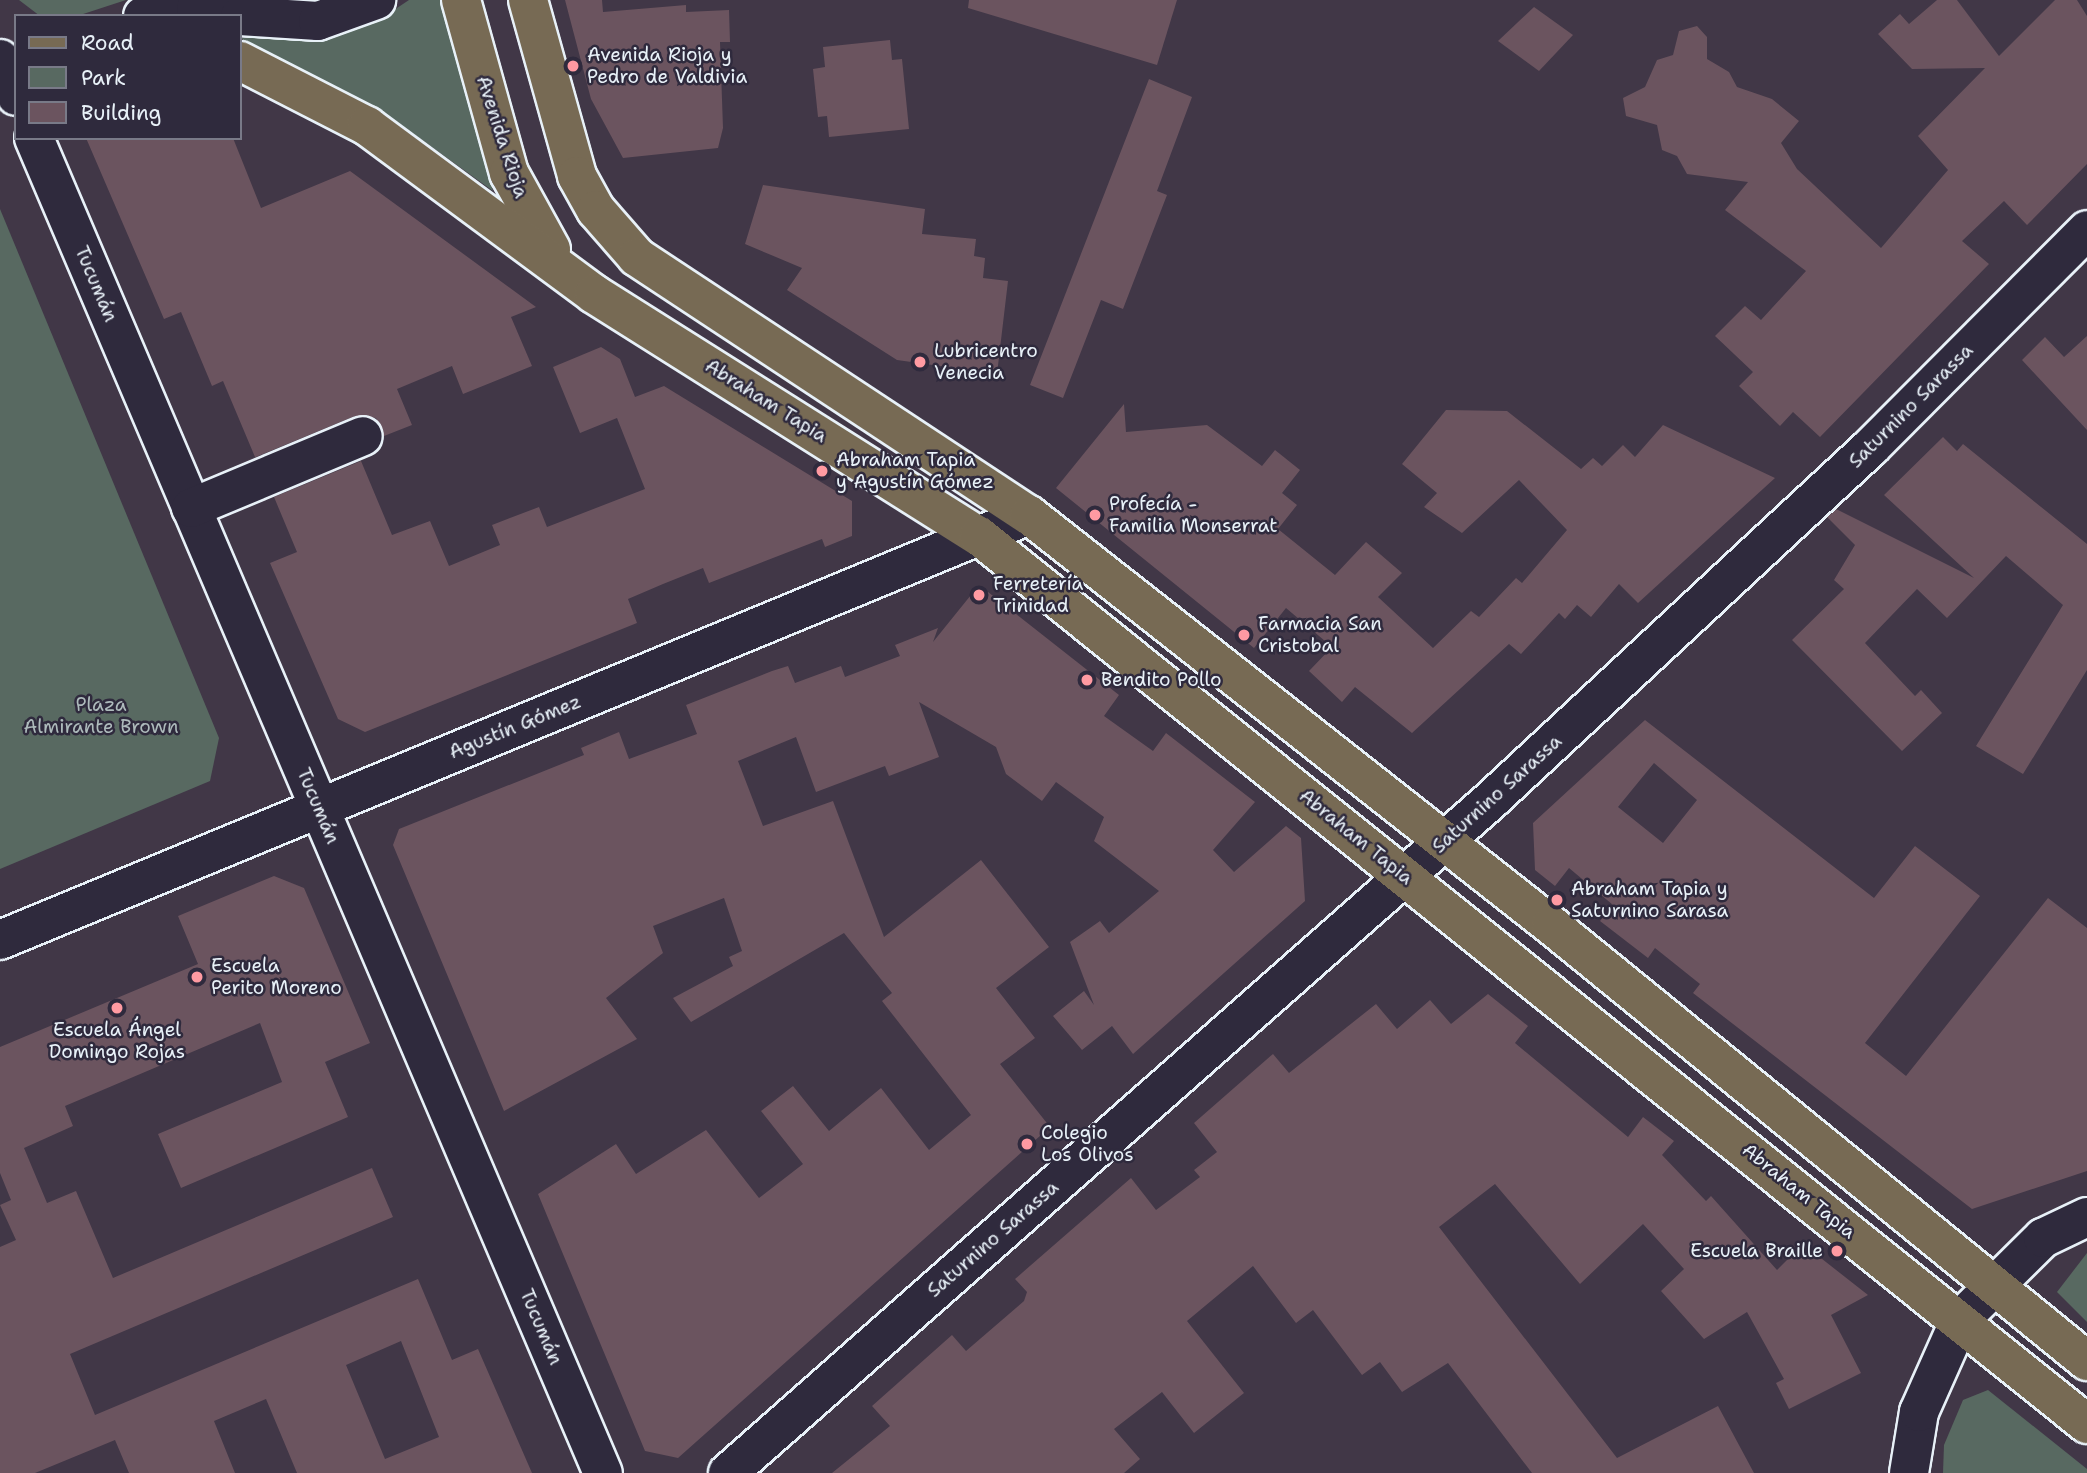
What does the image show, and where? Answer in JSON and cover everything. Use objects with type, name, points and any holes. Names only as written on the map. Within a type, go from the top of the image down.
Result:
[{"type":"main road","name":"Avenida Rioja","points":[[461,0],[516,190],[550,248],[594,293]]},
{"type":"main road","points":[[528,0],[577,176],[608,227],[647,264],[1029,515],[1444,841],[1992,1281],[2087,1361]]},
{"type":"main road","points":[[242,62],[373,130],[594,293]]},
{"type":"main road","name":"Abraham Tapia","points":[[594,293],[979,536],[2087,1424]]},
{"type":"street","points":[[242,16],[318,21],[376,0]]},
{"type":"street","points":[[156,14],[196,8],[228,14]]},
{"type":"street","name":"Tucumán","points":[[35,140],[603,1473]]},
{"type":"street","name":"Saturnino Sarassa","points":[[728,1473],[1444,841],[1871,447],[2087,230]]},
{"type":"street","points":[[191,508],[363,436]]},
{"type":"street","name":"Agustín Gómez","points":[[0,940],[1029,515]]},
{"type":"street","points":[[1909,1473],[1919,1412],[1960,1320],[1992,1281],[2043,1238],[2087,1217]]},
{"type":"green space","points":[[19,0],[126,0],[83,14],[37,14]]},
{"type":"green space","points":[[409,0],[440,0],[493,191],[390,117],[242,39],[334,36],[379,20]]},
{"type":"green space","name":"Plaza Almirante Brown","points":[[0,209],[219,738],[210,781],[0,869]]},
{"type":"green space","points":[[2087,1253],[2087,1322],[2057,1292]]},
{"type":"green space","points":[[1988,1390],[2087,1469],[2087,1473],[1943,1473],[1944,1445],[1963,1400]]},
{"type":"building","points":[[565,0],[602,0],[603,12],[686,5],[686,12],[729,10],[730,42],[720,42],[723,128],[718,148],[623,158],[591,99]]},
{"type":"building","points":[[969,0],[1177,0],[1157,65],[968,8]]},
{"type":"building","points":[[1937,0],[1957,0],[1999,56],[2055,0],[2077,0],[2087,16],[2087,164],[2027,225],[2004,201],[1962,241],[1989,264],[1820,437],[1793,412],[1780,426],[1739,386],[1753,372],[1715,336],[1745,306],[1761,320],[1806,271],[1725,210],[1748,182],[1687,174],[1677,156],[1662,150],[1657,125],[1626,116],[1623,98],[1645,87],[1657,60],[1673,55],[1679,31],[1697,26],[1707,37],[1707,59],[1729,72],[1737,87],[1772,99],[1799,121],[1781,143],[1797,169],[1881,248],[1948,170],[1918,136],[1985,68],[1912,69],[1878,34],[1900,14],[1909,24]]},
{"type":"building","points":[[1534,7],[1573,35],[1539,71],[1498,41]]},
{"type":"building","points":[[890,40],[892,60],[902,59],[909,129],[829,137],[827,116],[818,117],[813,69],[825,67],[823,47]]},
{"type":"building","points":[[1149,79],[1192,97],[1157,191],[1167,195],[1123,309],[1101,300],[1063,398],[1030,385]]},
{"type":"building","points":[[87,140],[234,140],[261,208],[350,171],[536,307],[511,317],[532,366],[463,394],[452,366],[397,389],[412,425],[384,436],[376,418],[355,416],[229,468],[255,457],[223,381],[212,386],[181,312],[164,319]]},
{"type":"building","points":[[763,185],[925,209],[922,234],[976,239],[974,256],[985,258],[983,278],[1008,281],[997,374],[897,360],[787,290],[802,268],[745,244]]},
{"type":"building","points":[[2087,336],[2087,430],[2022,360],[2045,337],[2064,357]]},
{"type":"building","points":[[601,347],[620,359],[635,397],[664,386],[852,501],[852,536],[825,547],[822,539],[709,583],[703,568],[663,584],[628,599],[637,623],[365,732],[338,719],[270,563],[297,552],[274,497],[361,461],[392,535],[430,521],[449,566],[500,545],[492,525],[539,507],[547,527],[645,489],[617,418],[580,433],[553,367]]},
{"type":"building","points":[[1124,404],[1126,432],[1207,425],[1262,466],[1275,450],[1300,470],[1282,493],[1297,505],[1278,529],[1335,575],[1366,542],[1402,573],[1378,597],[1433,648],[1471,611],[1479,617],[1516,578],[1522,583],[1567,530],[1519,480],[1462,533],[1424,507],[1437,493],[1402,464],[1446,410],[1507,411],[1581,469],[1593,458],[1602,466],[1623,445],[1635,457],[1663,425],[1775,478],[1638,603],[1619,584],[1591,617],[1577,605],[1565,619],[1559,613],[1521,654],[1509,644],[1412,733],[1355,687],[1342,702],[1309,671],[1332,647],[1286,608],[1254,648],[1056,488]]},
{"type":"building","points":[[1943,437],[1957,451],[1963,444],[2087,544],[2087,670],[2023,774],[1976,746],[2063,605],[2006,556],[1947,618],[1917,589],[1865,643],[1915,696],[1921,690],[1942,713],[1902,751],[1792,640],[1844,589],[1834,580],[1855,545],[1827,517],[1836,509],[1974,578],[1884,495]]},
{"type":"building","points":[[975,590],[988,592],[1119,695],[1104,716],[1153,751],[1166,733],[1255,802],[1213,850],[1234,872],[1286,826],[1301,838],[1305,901],[1133,1054],[1112,1026],[1082,1050],[1053,1016],[1084,991],[1094,1005],[1070,942],[1100,921],[1109,933],[1159,891],[1094,841],[1104,817],[1056,782],[1042,801],[1006,774],[996,747],[919,702],[939,757],[889,776],[885,766],[816,792],[796,737],[738,761],[763,826],[833,801],[884,937],[981,860],[1049,947],[996,988],[1035,1038],[1000,1064],[1050,1127],[678,1458],[645,1451],[538,1194],[616,1144],[636,1174],[706,1130],[759,1198],[803,1164],[761,1111],[793,1086],[829,1131],[881,1088],[929,1150],[971,1115],[882,1001],[892,993],[844,933],[691,1022],[673,998],[733,966],[729,957],[742,951],[724,898],[653,926],[663,953],[606,998],[637,1039],[504,1111],[393,845],[399,829],[584,755],[581,748],[619,732],[629,759],[697,734],[686,705],[772,671],[788,666],[795,683],[841,666],[845,677],[900,656],[895,645],[938,628],[933,642]]},
{"type":"building","points":[[1645,720],[1874,898],[1915,846],[1980,896],[1865,1043],[1906,1076],[2048,898],[2087,928],[2087,1171],[1972,1209],[1693,993],[1700,984],[1655,948],[1648,958],[1600,921],[1613,905],[1569,868],[1555,886],[1535,870],[1533,823]],"holes":[[[1654,763],[1697,800],[1663,843],[1618,807]]]},
{"type":"building","points":[[274,876],[304,888],[370,1043],[325,1062],[348,1117],[181,1188],[158,1134],[282,1082],[260,1023],[65,1106],[73,1126],[24,1148],[47,1203],[76,1191],[113,1278],[372,1168],[393,1217],[70,1354],[95,1415],[418,1279],[452,1360],[478,1349],[532,1473],[297,1473],[266,1399],[214,1421],[235,1473],[129,1473],[115,1440],[35,1473],[0,1473],[0,1247],[16,1240],[0,1205],[11,1200],[0,1173],[0,1047],[198,964],[178,916]],"holes":[[[401,1341],[439,1437],[385,1459],[346,1365]]]},
{"type":"building","points":[[1488,994],[1528,1026],[1515,1043],[1628,1137],[1643,1117],[1674,1141],[1662,1155],[1706,1201],[1711,1196],[1777,1270],[1803,1244],[1868,1295],[1831,1315],[1861,1373],[1789,1409],[1776,1383],[1784,1379],[1747,1312],[1704,1339],[1661,1291],[1684,1269],[1643,1224],[1580,1284],[1495,1184],[1439,1227],[1617,1458],[1718,1406],[1754,1473],[1532,1473],[1448,1363],[1402,1392],[1380,1362],[1362,1375],[1313,1310],[1296,1323],[1253,1266],[1187,1321],[1244,1393],[1194,1433],[1162,1392],[1114,1429],[1140,1459],[1124,1473],[832,1473],[890,1426],[872,1406],[952,1335],[966,1351],[1024,1301],[1027,1292],[1015,1279],[1131,1178],[1156,1210],[1200,1177],[1194,1170],[1217,1152],[1194,1123],[1273,1054],[1289,1073],[1376,1004],[1397,1029],[1430,1000],[1451,1024]]},
{"type":"place","name":"Avenida Rioja y Pedro de Valdivia","points":[[573,66]]},
{"type":"place","name":"Lubricentro Venecia","points":[[920,362]]},
{"type":"place","name":"Abraham Tapia y Agustín Gómez","points":[[822,471]]},
{"type":"place","name":"Profecía - Familia Monserrat","points":[[1095,515]]},
{"type":"place","name":"Ferretería Trinidad","points":[[979,595]]},
{"type":"place","name":"Farmacia San Cristobal","points":[[1244,635]]},
{"type":"place","name":"Bendito Pollo","points":[[1087,680]]},
{"type":"place","name":"Abraham Tapia y Saturnino Sarasa","points":[[1557,900]]},
{"type":"place","name":"Escuela Perito Moreno","points":[[197,977]]},
{"type":"place","name":"Escuela Ángel Domingo Rojas","points":[[117,1008]]},
{"type":"place","name":"Colegio Los Olivos","points":[[1027,1144]]},
{"type":"place","name":"Escuela Braille","points":[[1837,1251]]}]
